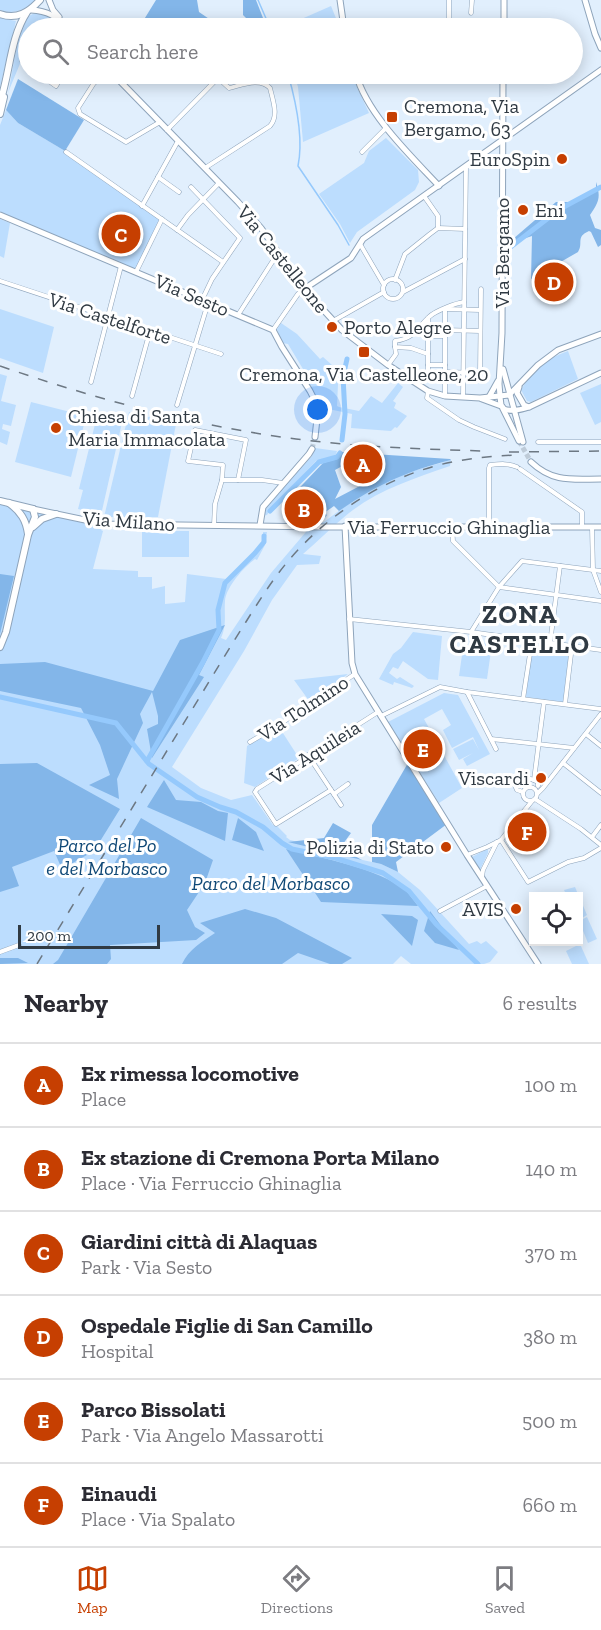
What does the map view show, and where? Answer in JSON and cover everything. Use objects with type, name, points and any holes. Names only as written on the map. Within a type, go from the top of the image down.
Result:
[{"type":"main road","points":[[24,18],[40,0]]},
{"type":"main road","points":[[0,14],[14,16],[29,11]]},
{"type":"main road","points":[[0,114],[18,28]]},
{"type":"main road","points":[[0,102],[7,81]]},
{"type":"main road","name":"Via Milano","points":[[0,501],[33,509]]},
{"type":"main road","points":[[9,503],[22,514],[30,526]]},
{"type":"main road","points":[[0,647],[6,632],[30,526],[35,517],[33,509]]},
{"type":"main road","points":[[30,526],[56,514]]},
{"type":"street","points":[[49,0],[53,10],[60,18]]},
{"type":"street","points":[[340,0],[343,18]]},
{"type":"street","points":[[449,0],[449,18]]},
{"type":"street","points":[[471,13],[472,0]]},
{"type":"street","points":[[504,0],[504,18]]},
{"type":"street","points":[[585,0],[601,48]]},
{"type":"street","points":[[29,11],[49,12],[58,18]]},
{"type":"street","points":[[583,82],[601,69]]},
{"type":"street","points":[[93,84],[78,111],[126,142],[160,122]]},
{"type":"street","name":"Via Castelleone","points":[[123,84],[261,228],[304,289],[333,321],[388,365],[428,391],[445,396],[480,398],[509,395]]},
{"type":"street","points":[[167,130],[212,84]]},
{"type":"street","points":[[225,84],[229,88],[248,84]]},
{"type":"street","points":[[205,168],[274,122],[270,88],[266,84]]},
{"type":"street","points":[[360,84],[375,114],[439,186]]},
{"type":"street","name":"Via Bergamo","points":[[503,84],[499,379],[503,408]]},
{"type":"street","points":[[315,437],[316,403],[273,330],[298,294],[351,258],[363,239],[580,84]]},
{"type":"street","points":[[362,152],[386,128]]},
{"type":"street","points":[[142,206],[178,141]]},
{"type":"street","points":[[66,153],[223,262]]},
{"type":"street","points":[[463,397],[466,167]]},
{"type":"street","points":[[159,177],[179,192]]},
{"type":"street","points":[[177,230],[219,183]]},
{"type":"street","points":[[191,187],[240,238],[212,279],[201,300]]},
{"type":"street","points":[[424,196],[438,216],[438,228]]},
{"type":"street","name":"Via Sesto","points":[[0,215],[273,330]]},
{"type":"street","points":[[136,272],[162,219]]},
{"type":"street","points":[[395,280],[405,254],[438,228],[465,229]]},
{"type":"street","points":[[360,244],[384,285],[384,292],[392,299],[465,259]]},
{"type":"street","points":[[238,315],[278,253]]},
{"type":"street","points":[[91,382],[121,266]]},
{"type":"street","points":[[384,285],[395,280],[402,285],[403,292]]},
{"type":"street","name":"Via Castelforte","points":[[0,281],[221,354]]},
{"type":"street","points":[[445,372],[480,373],[481,289]]},
{"type":"street","points":[[333,321],[384,292]]},
{"type":"street","points":[[388,365],[396,354],[395,341],[411,337],[432,314],[453,304],[464,302]]},
{"type":"street","points":[[177,405],[208,303]]},
{"type":"street","points":[[445,309],[481,310]]},
{"type":"street","points":[[445,309],[445,396]]},
{"type":"street","points":[[428,317],[428,375]]},
{"type":"street","points":[[445,330],[480,331]]},
{"type":"street","points":[[132,396],[150,331]]},
{"type":"street","points":[[509,395],[538,365],[558,350],[601,334]]},
{"type":"street","points":[[428,336],[445,336]]},
{"type":"street","points":[[411,337],[411,348]]},
{"type":"street","points":[[395,347],[411,348],[428,354]]},
{"type":"street","name":"Via Bergamo","points":[[501,361],[513,408]]},
{"type":"street","points":[[428,365],[445,365]]},
{"type":"street","points":[[503,408],[521,441],[513,408],[529,407],[601,373]]},
{"type":"street","name":"Via Bergamo","points":[[489,397],[499,379]]},
{"type":"street","points":[[506,386],[518,387]]},
{"type":"street","points":[[518,387],[517,393],[524,405],[529,407]]},
{"type":"street","points":[[428,391],[427,398],[459,420],[505,439]]},
{"type":"street","name":"Via Castelleone","points":[[480,398],[503,408],[513,408]]},
{"type":"street","points":[[214,525],[215,504],[222,480],[223,465],[188,461],[195,430],[246,440],[238,480]]},
{"type":"street","points":[[538,442],[601,442]]},
{"type":"street","points":[[260,525],[263,507],[312,449]]},
{"type":"street","points":[[531,462],[549,476],[562,480],[601,479]]},
{"type":"street","points":[[489,527],[489,468],[490,465],[509,464],[519,468],[582,512],[582,527]]},
{"type":"street","points":[[222,480],[262,480],[283,483]]},
{"type":"street","name":"Via Milano","points":[[33,509],[104,524],[260,525]]},
{"type":"street","name":"Via Ferruccio Ghinaglia","points":[[260,525],[601,527]]},
{"type":"street","points":[[345,526],[352,663],[355,674],[467,855],[538,964]]},
{"type":"street","points":[[452,527],[453,541],[499,587],[601,602]]},
{"type":"street","points":[[592,527],[593,570],[601,592]]},
{"type":"street","points":[[471,632],[499,587],[522,561],[601,571]]},
{"type":"street","points":[[550,643],[560,566]]},
{"type":"street","points":[[350,619],[471,632],[601,650]]},
{"type":"street","points":[[523,699],[532,641]]},
{"type":"street","points":[[565,704],[572,646]]},
{"type":"street","name":"Via Tolmino","points":[[250,742],[355,674]]},
{"type":"street","name":"Via Aquileia","points":[[332,792],[276,824],[255,792],[256,789],[308,755],[379,714],[440,687],[601,709]]},
{"type":"street","points":[[467,692],[496,749]]},
{"type":"street","points":[[534,780],[544,702]]},
{"type":"street","points":[[482,877],[483,870],[499,841],[601,714]]},
{"type":"street","points":[[586,734],[601,746]]},
{"type":"street","points":[[491,739],[575,748]]},
{"type":"street","points":[[308,755],[341,806]]},
{"type":"street","points":[[563,763],[601,792]]},
{"type":"street","points":[[510,774],[517,790],[523,792]]},
{"type":"street","points":[[513,780],[518,777],[538,782],[538,794]]},
{"type":"street","points":[[523,792],[528,787],[537,787],[548,781]]},
{"type":"street","points":[[332,792],[348,784]]},
{"type":"street","points":[[523,792],[525,810]]},
{"type":"street","points":[[499,841],[528,882],[568,862],[584,858],[601,847],[592,837],[534,800],[525,799]]},
{"type":"street","points":[[592,837],[601,825]]},
{"type":"street","points":[[467,855],[499,841]]},
{"type":"street","points":[[440,911],[487,886]]},
{"type":"street","points":[[0,952],[19,945]]},
{"type":"green space","points":[[0,0],[35,0],[23,9],[10,12],[0,10]]},
{"type":"green space","points":[[331,6],[336,18],[304,18]]},
{"type":"green space","points":[[37,13],[52,17],[27,18]]},
{"type":"green space","points":[[0,18],[16,21],[0,87]]},
{"type":"green space","points":[[18,42],[18,69],[8,94]]},
{"type":"green space","points":[[297,84],[356,84],[369,113],[303,142]]},
{"type":"green space","points":[[6,110],[18,123],[65,151],[161,220],[136,271],[78,249],[0,212],[0,125]]},
{"type":"green space","points":[[386,138],[418,170],[419,182],[415,190],[357,232],[350,243],[319,194],[364,163],[369,151]]},
{"type":"green space","points":[[0,219],[10,223],[4,258],[0,256]]},
{"type":"green space","points":[[0,309],[54,327],[43,373],[0,358]]},
{"type":"green space","points":[[281,323],[297,334],[320,359],[323,357],[341,373],[337,406],[359,411],[371,396],[382,403],[398,383],[403,387],[393,401],[396,403],[394,408],[407,416],[397,428],[391,431],[351,428],[352,414],[319,407],[302,373],[303,369],[288,344],[282,343],[277,329]]},
{"type":"green space","points":[[568,351],[578,379],[531,402],[527,401],[521,390],[530,377],[547,361]]},
{"type":"green space","points":[[0,374],[7,376],[1,401],[16,405],[11,426],[3,424],[2,429],[10,432],[7,445],[0,442]]},
{"type":"green space","points":[[601,384],[601,422],[595,425],[580,393]]},
{"type":"green space","points":[[31,402],[86,416],[71,477],[15,462]]},
{"type":"green space","points":[[98,412],[123,418],[101,515],[78,509],[83,490],[79,489]]},
{"type":"green space","points":[[129,412],[176,424],[158,517],[104,517]]},
{"type":"green space","points":[[315,448],[337,451],[335,456],[316,461],[267,515],[262,516],[265,507],[312,456]]},
{"type":"green space","name":"Parco del Po e del Morbasco","points":[[451,460],[450,466],[397,485],[360,505],[303,554],[321,556],[319,564],[297,565],[272,600],[244,651],[172,767],[201,788],[231,800],[252,795],[273,825],[277,826],[290,840],[341,852],[358,859],[381,864],[398,872],[420,890],[469,944],[477,941],[481,944],[486,941],[498,952],[490,962],[484,964],[411,964],[401,956],[393,964],[0,964],[0,502],[104,524],[93,569],[138,571],[138,577],[152,577],[152,589],[165,586],[165,604],[185,602],[187,574],[226,579],[232,576],[263,543],[263,532],[267,532],[265,545],[257,560],[255,559],[241,572],[226,596],[225,624],[221,638],[226,640],[271,573],[311,526],[324,522],[352,501],[386,481]]},
{"type":"green space","points":[[142,531],[189,531],[189,557],[142,557]]},
{"type":"green space","points":[[413,632],[442,636],[438,680],[428,679],[403,661],[398,669],[393,667],[389,673],[414,686],[412,688],[394,682],[393,685],[379,679],[393,654],[401,648]]},
{"type":"green space","points":[[479,642],[492,644],[487,679],[459,676],[463,648],[478,650]]},
{"type":"green space","points":[[533,642],[570,647],[563,702],[526,697]]},
{"type":"green space","points":[[348,674],[310,702],[294,680]]},
{"type":"green space","points":[[444,693],[458,695],[490,754],[467,766],[463,759],[473,753],[459,760],[453,749],[473,739],[479,750],[473,737],[452,748],[443,730],[451,725],[442,709],[424,719],[462,788],[439,803],[388,722]]},
{"type":"green space","points":[[279,727],[299,758],[255,787],[244,783],[247,746]]},
{"type":"green space","points":[[487,849],[488,853],[480,870],[472,857]]},
{"type":"green space","points":[[575,887],[577,892],[565,892],[564,890]]},
{"type":"green space","points":[[583,906],[587,915],[583,918]]},
{"type":"green space","points":[[587,917],[597,939],[588,943],[583,931],[583,919]]},
{"type":"green space","points":[[581,946],[589,964],[572,964],[566,951]]},
{"type":"shaded area","points":[[156,0],[197,0],[199,12],[208,18],[145,18]]},
{"type":"shaded area","points":[[243,0],[256,0],[263,18],[246,18],[243,15]]},
{"type":"shaded area","points":[[18,79],[18,84],[26,84],[84,120],[65,151],[18,123],[6,110]]},
{"type":"shaded area","points":[[596,182],[598,199],[590,215],[595,228],[601,230],[601,245],[598,247],[589,231],[582,236],[578,252],[531,279],[532,236],[514,242],[513,239],[556,202],[570,202],[596,189]]},
{"type":"shaded area","points":[[342,452],[354,453],[357,458],[335,470],[341,487],[335,499],[377,477],[373,454],[451,460],[392,480],[339,511],[334,506],[324,513],[327,515],[322,521],[313,520],[321,510],[313,501],[317,494],[314,489],[300,493],[284,504],[323,463],[337,459]]},
{"type":"shaded area","points":[[0,574],[14,576],[0,634]]},
{"type":"shaded area","points":[[225,625],[199,675],[204,677],[152,758],[147,729],[158,724],[158,716],[152,692],[140,714],[143,723],[117,779],[119,799],[89,785],[110,775],[100,745],[81,708],[0,691],[0,664],[45,662],[153,691],[180,640]]},
{"type":"shaded area","points":[[37,763],[120,809],[94,851],[62,869],[54,851],[12,867],[19,886],[0,892],[0,764]]},
{"type":"shaded area","points":[[408,763],[447,824],[396,862],[398,872],[372,862],[372,825]]},
{"type":"shaded area","points":[[164,780],[176,800],[201,802],[218,811],[228,813],[225,841],[147,807]]},
{"type":"shaded area","points":[[141,818],[213,860],[205,883],[187,910],[195,927],[205,933],[196,940],[110,945],[111,959],[107,964],[53,964],[58,960]]},
{"type":"shaded area","points":[[238,818],[256,832],[264,851],[232,840]]},
{"type":"shaded area","points":[[333,823],[351,833],[340,848],[362,860],[288,842],[324,838]]},
{"type":"shaded area","points":[[286,849],[349,865],[380,876],[406,891],[418,906],[321,902]]},
{"type":"shaded area","points":[[341,881],[348,886],[348,889],[328,890],[325,887],[328,882]]},
{"type":"shaded area","points":[[245,909],[276,918],[352,958],[342,964],[330,964],[298,953],[282,964],[182,964],[192,950],[215,933],[200,923]]},
{"type":"shaded area","points":[[430,911],[459,950],[435,943],[424,931]]},
{"type":"shaded area","points":[[381,914],[412,916],[418,920],[412,946]]},
{"type":"shaded area","points":[[0,958],[18,958],[28,963],[0,964]]},
{"type":"waterway","points":[[258,0],[266,18]]},
{"type":"waterway","points":[[290,84],[300,132],[298,166],[349,245]]},
{"type":"waterway","points":[[508,249],[560,209],[601,187]]},
{"type":"waterway","points":[[342,440],[345,414],[343,377],[347,359]]},
{"type":"waterway","points":[[270,511],[319,462],[337,457],[340,453]]},
{"type":"waterway","points":[[147,761],[219,630],[218,610],[225,583],[255,553],[264,542],[264,536]]},
{"type":"waterway","points":[[0,697],[116,723],[149,764],[197,797],[236,812],[263,827],[292,849],[335,858],[383,873],[409,891],[436,924],[478,964]]},
{"type":"tunnel","points":[[312,449],[315,437]]},
{"type":"tunnel","points":[[519,441],[531,462]]},
{"type":"railway","points":[[0,366],[73,390],[221,427],[342,444],[482,451]]},
{"type":"railway","points":[[509,452],[601,451]]},
{"type":"railway","points":[[37,964],[232,644],[289,560],[322,527],[341,512],[360,499],[402,477],[456,461],[516,455]]},
{"type":"place","name":"Cremona, Via Bergamo, 63","points":[[392,117]]},
{"type":"place","name":"EuroSpin","points":[[562,159]]},
{"type":"place","name":"Eni","points":[[523,210]]},
{"type":"place","name":"Giardini città di Alaquas","points":[[121,234]]},
{"type":"place","name":"Ospedale Figlie di San Camillo","points":[[554,282]]},
{"type":"place","name":"Porto Alegre","points":[[332,327]]},
{"type":"place","name":"Cremona, Via Castelleone, 20","points":[[364,352]]},
{"type":"place","name":"Chiesa di Santa Maria Immacolata","points":[[56,428]]},
{"type":"place","name":"Ex rimessa locomotive","points":[[363,464]]},
{"type":"place","name":"Ex stazione di Cremona Porta Milano","points":[[304,509]]},
{"type":"place","name":"Parco Bissolati","points":[[423,749]]},
{"type":"place","name":"Viscardi","points":[[541,778]]},
{"type":"place","name":"Einaudi","points":[[527,832]]},
{"type":"place","name":"Polizia di Stato","points":[[446,847]]},
{"type":"place","name":"AVIS","points":[[516,909]]},
{"type":"district","name":"ZONA CASTELLO","points":[[520,629]]},
{"type":"park label","name":"Parco del Morbasco","points":[[271,883]]}]
